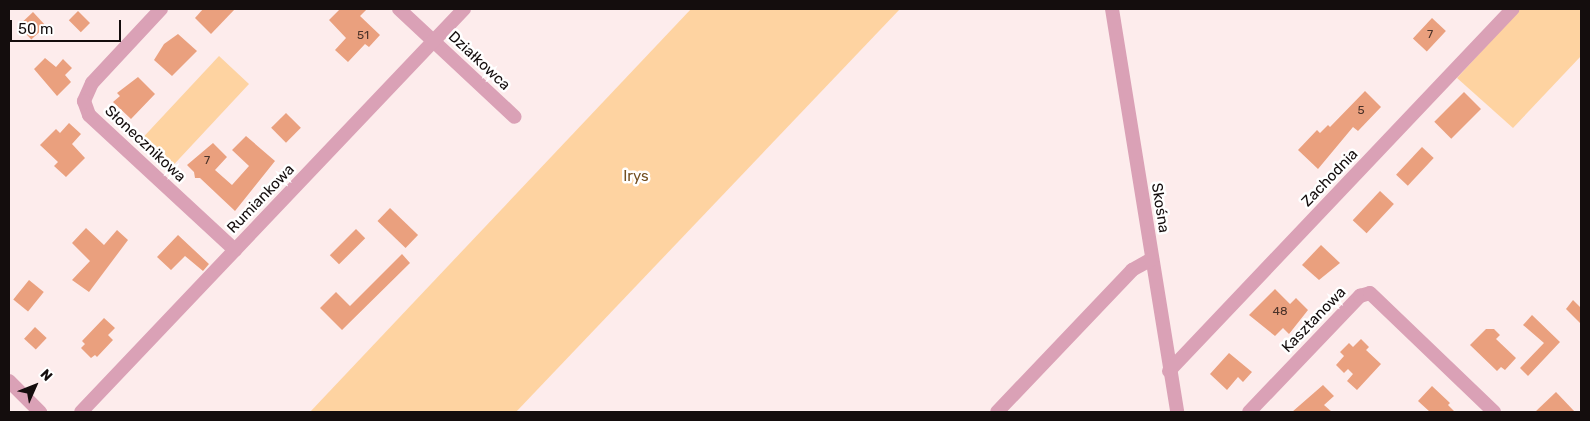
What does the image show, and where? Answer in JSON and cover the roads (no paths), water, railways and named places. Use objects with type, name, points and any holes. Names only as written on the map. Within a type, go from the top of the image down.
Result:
[{"type":"street","name":"Słonecznikowa","points":[[161,9],[92,83],[84,102],[90,114],[235,250]]},
{"type":"street","name":"Działkowca","points":[[399,9],[515,117]]},
{"type":"street","name":"Rumiankowa","points":[[81,412],[464,9]]},
{"type":"street","name":"Skośna","points":[[1112,9],[1177,412]]},
{"type":"street","name":"Zachodnia","points":[[1170,371],[1513,9]]},
{"type":"street","points":[[997,412],[1132,270],[1152,259]]},
{"type":"street","name":"Kasztanowa","points":[[1249,412],[1360,296],[1370,293],[1494,412]]},
{"type":"street","points":[[9,381],[40,412]]},
{"type":"park label","name":"Irys","points":[[636,177]]}]
